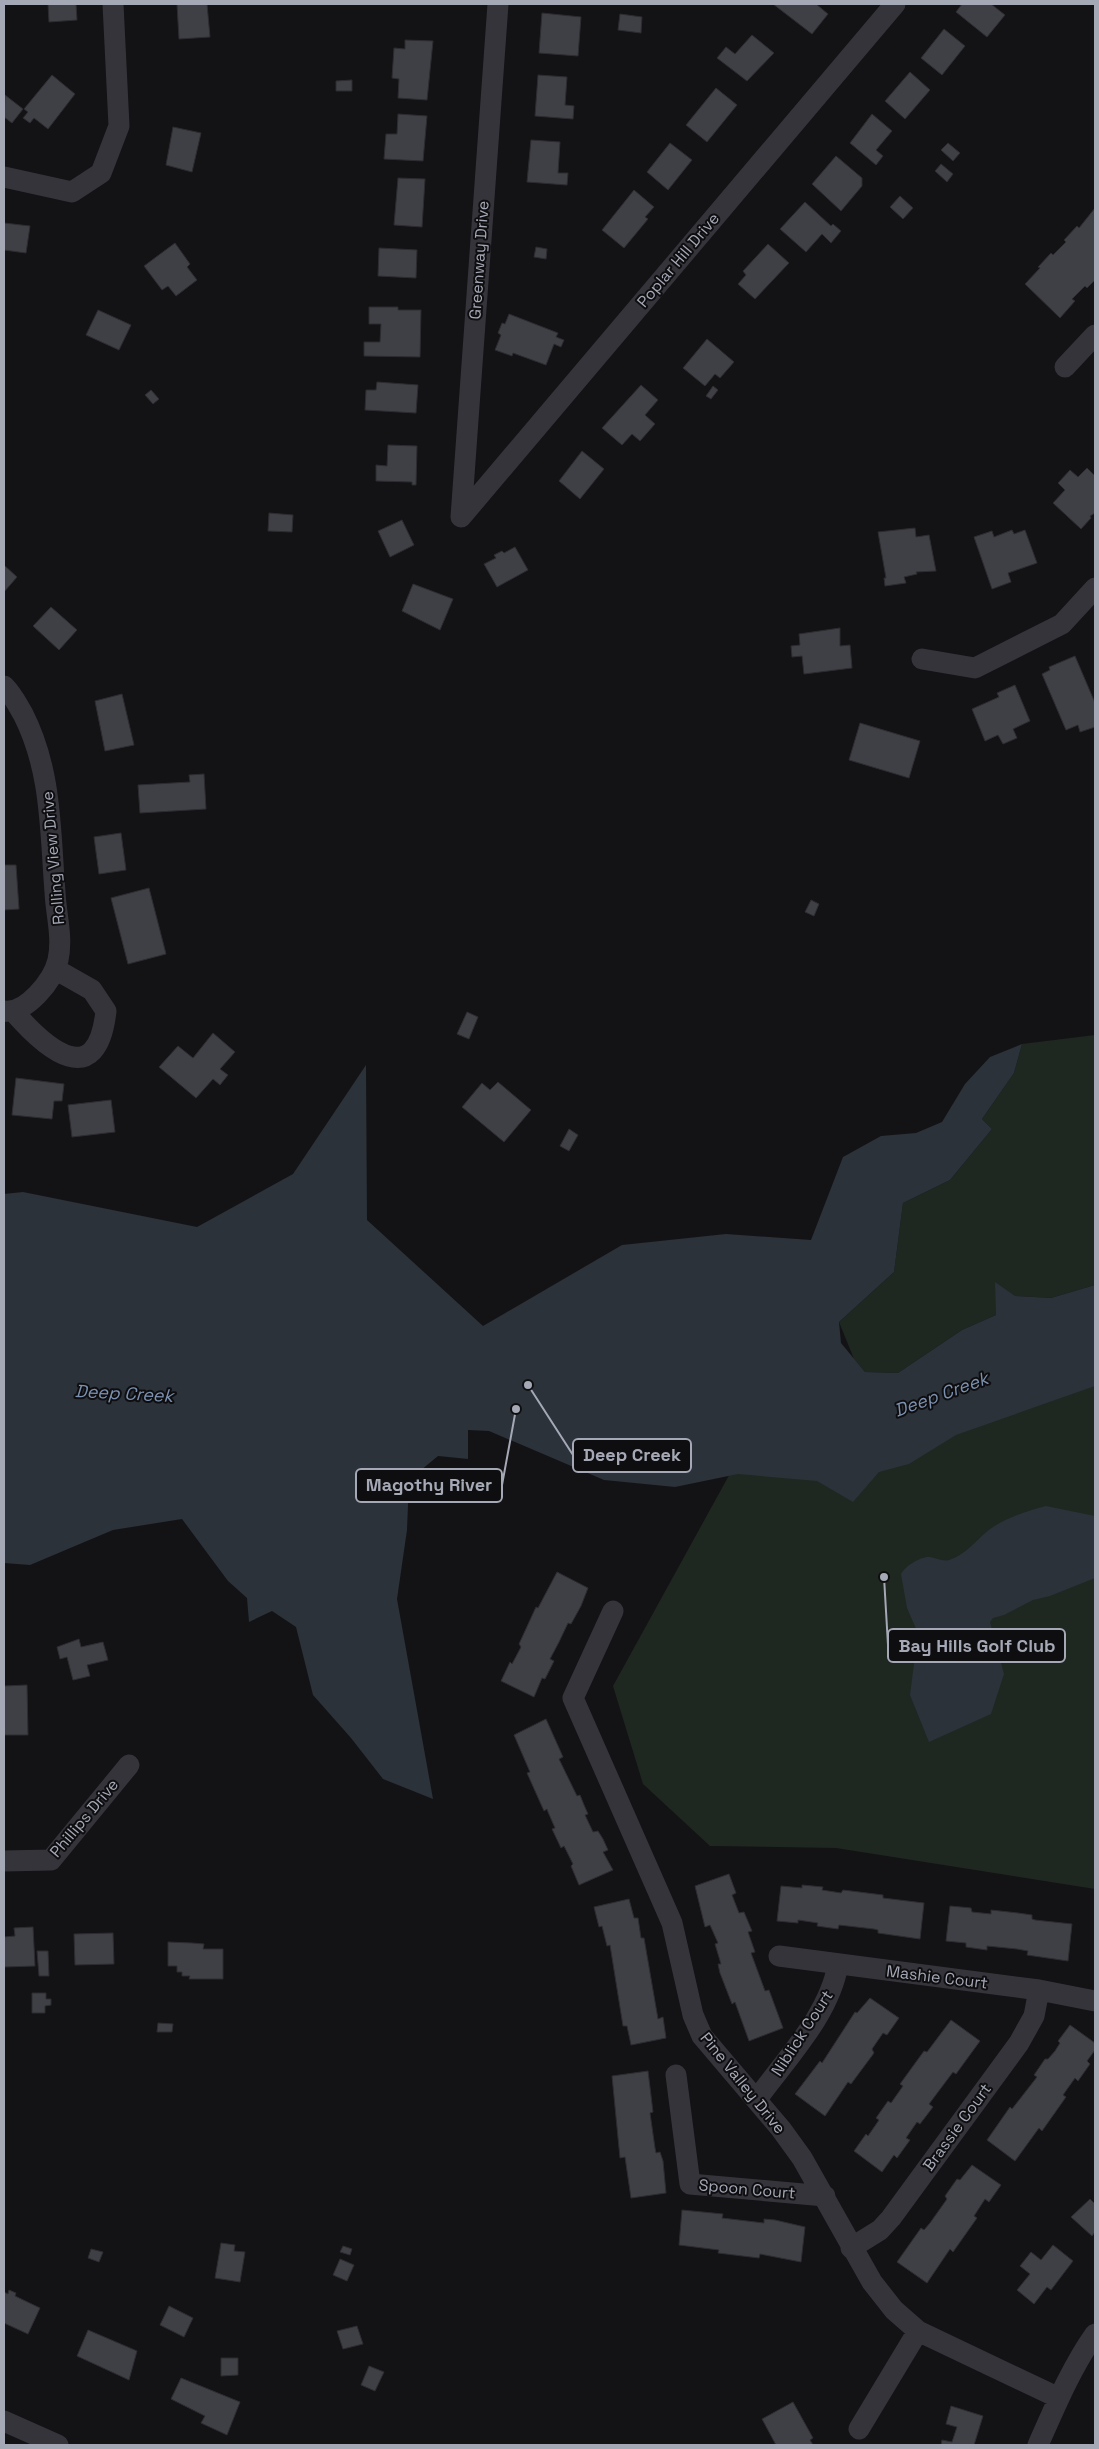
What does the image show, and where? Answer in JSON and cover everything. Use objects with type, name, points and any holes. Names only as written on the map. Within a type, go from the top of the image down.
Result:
[{"type":"street","points":[[4,176],[72,192],[101,174],[119,126],[112,4]]},
{"type":"street","name":"Greenway Drive","points":[[461,517],[498,4]]},
{"type":"street","name":"Poplar Hill Drive","points":[[461,517],[895,4]]},
{"type":"street","points":[[1065,367],[1095,335]]},
{"type":"street","points":[[922,658],[975,668],[1062,624],[1095,588]]},
{"type":"street","name":"Rolling View Drive","points":[[4,686],[12,694],[30,728],[43,763],[49,806],[55,896],[60,934],[55,969],[37,994],[9,1012]]},
{"type":"street","points":[[9,1012],[38,1039],[63,1053],[76,1058],[88,1054],[98,1047],[104,1032],[106,1011],[92,990],[55,969]]},
{"type":"street","name":"Pine Valley Drive","points":[[613,1611],[573,1698],[672,1923],[692,2015],[702,2036],[757,2100],[802,2158],[851,2248],[872,2282],[894,2310],[918,2331],[1059,2398]]},
{"type":"street","name":"Phillips Drive","points":[[4,1861],[51,1860],[129,1765]]},
{"type":"street","name":"Mashie Court","points":[[779,1956],[1039,1990],[1095,2001]]},
{"type":"street","name":"Niblick Court","points":[[757,2100],[827,2001],[835,1980],[838,1964]]},
{"type":"street","name":"Brassie Court","points":[[851,2248],[880,2230],[890,2218],[1007,2059],[1034,2016],[1039,1990]]},
{"type":"street","name":"Spoon Court","points":[[676,2075],[690,2184],[824,2196]]},
{"type":"street","points":[[859,2428],[918,2331]]},
{"type":"street","points":[[1038,2445],[1059,2398],[1084,2350],[1095,2334]]},
{"type":"street","points":[[4,2421],[58,2445]]},
{"type":"shaded area","points":[[1095,1035],[1095,1285],[1051,1298],[1015,1296],[996,1315],[962,1330],[898,1373],[865,1372],[854,1359],[839,1322],[894,1272],[903,1203],[950,1180],[992,1129],[982,1119],[1014,1073],[1022,1044]]},
{"type":"shaded area","points":[[1095,1385],[1095,1889],[836,1848],[710,1846],[643,1784],[613,1686],[738,1459],[976,1424]]},
{"type":"water","points":[[1022,1044],[1014,1073],[982,1119],[992,1129],[950,1180],[903,1203],[894,1272],[839,1322],[841,1343],[865,1372],[898,1373],[962,1330],[996,1315],[995,1282],[1015,1296],[1051,1298],[1095,1285],[1095,1386],[956,1435],[909,1464],[879,1472],[853,1502],[817,1481],[738,1474],[675,1487],[604,1480],[489,1431],[468,1430],[468,1459],[438,1456],[409,1480],[407,1530],[397,1599],[433,1799],[383,1779],[351,1738],[313,1695],[296,1627],[272,1611],[249,1622],[247,1598],[228,1581],[182,1519],[113,1530],[30,1565],[4,1563],[4,1194],[23,1192],[197,1227],[293,1174],[366,1065],[367,1220],[483,1326],[622,1245],[726,1234],[811,1240],[843,1157],[881,1136],[916,1133],[942,1122],[965,1084],[990,1057]]},
{"type":"water","points":[[1046,1506],[1095,1516],[1095,1578],[1050,1596],[1033,1600],[1004,1615],[993,1618],[990,1622],[1004,1674],[991,1714],[929,1742],[910,1695],[918,1633],[907,1608],[901,1574],[910,1565],[922,1558],[930,1557],[944,1561],[954,1558],[968,1549],[990,1529],[1005,1520]]},
{"type":"building","points":[[48,4],[76,4],[77,20],[49,22]]},
{"type":"building","points":[[177,4],[207,4],[210,37],[179,39]]},
{"type":"building","points":[[773,4],[816,4],[828,14],[812,34]]},
{"type":"building","points":[[962,4],[991,4],[1005,15],[987,37],[956,12]]},
{"type":"building","points":[[542,13],[581,17],[578,56],[539,53]]},
{"type":"building","points":[[620,14],[642,17],[641,33],[618,30]]},
{"type":"building","points":[[944,29],[965,46],[942,75],[921,58]]},
{"type":"building","points":[[752,35],[774,53],[747,81],[717,58],[726,47],[735,54]]},
{"type":"building","points":[[405,40],[433,41],[427,100],[398,98],[399,79],[392,78],[394,48],[405,49]]},
{"type":"building","points":[[910,72],[930,90],[905,119],[885,101]]},
{"type":"building","points":[[52,75],[75,94],[48,129],[34,118],[30,123],[23,118],[28,112],[24,109]]},
{"type":"building","points":[[538,75],[567,77],[565,105],[574,106],[573,119],[535,116]]},
{"type":"building","points":[[352,80],[352,91],[336,91],[336,81]]},
{"type":"building","points":[[716,88],[737,105],[707,142],[686,125]]},
{"type":"building","points":[[5,95],[23,109],[12,123],[4,117]]},
{"type":"building","points":[[398,114],[427,116],[423,161],[384,159],[386,134],[397,134]]},
{"type":"building","points":[[872,114],[892,131],[876,150],[883,156],[876,165],[850,143]]},
{"type":"building","points":[[173,127],[201,133],[192,172],[166,165]]},
{"type":"building","points":[[531,140],[560,142],[558,173],[568,173],[567,185],[527,182]]},
{"type":"building","points":[[670,143],[692,160],[668,190],[647,172]]},
{"type":"building","points":[[948,143],[960,153],[953,161],[941,150]]},
{"type":"building","points":[[836,156],[862,178],[862,186],[841,211],[812,184]]},
{"type":"building","points":[[941,164],[953,174],[947,182],[935,171]]},
{"type":"building","points":[[398,178],[425,179],[422,227],[394,225]]},
{"type":"building","points":[[634,190],[654,207],[645,217],[648,219],[624,248],[602,230]]},
{"type":"building","points":[[900,196],[913,208],[903,219],[890,207]]},
{"type":"building","points":[[805,202],[831,226],[833,224],[841,231],[831,243],[822,234],[806,252],[780,229]]},
{"type":"building","points":[[1095,208],[1095,280],[1087,288],[1085,286],[1072,299],[1075,301],[1060,318],[1025,284],[1040,268],[1038,267],[1051,253],[1053,255],[1066,242],[1064,240],[1077,226],[1079,228]]},
{"type":"building","points":[[4,223],[30,226],[26,253],[4,250]]},
{"type":"building","points":[[175,243],[190,264],[187,267],[197,280],[176,296],[168,286],[162,290],[144,266]]},
{"type":"building","points":[[768,244],[789,263],[755,299],[738,284],[746,275],[743,271]]},
{"type":"building","points":[[536,247],[547,249],[546,259],[534,257]]},
{"type":"building","points":[[379,248],[417,250],[416,278],[378,276]]},
{"type":"building","points":[[369,307],[398,307],[398,310],[421,310],[420,357],[364,356],[364,342],[380,342],[381,324],[369,324]]},
{"type":"building","points":[[98,310],[131,325],[119,350],[86,335]]},
{"type":"building","points":[[509,314],[558,333],[556,337],[564,340],[561,347],[554,344],[546,365],[513,353],[512,356],[495,350],[501,335],[498,333],[502,323],[505,324]]},
{"type":"building","points":[[707,339],[734,362],[720,378],[715,374],[705,386],[683,368]]},
{"type":"building","points":[[377,382],[418,385],[416,413],[365,410],[366,390],[376,390]]},
{"type":"building","points":[[641,385],[658,400],[645,415],[655,424],[640,441],[632,434],[622,445],[602,428]]},
{"type":"building","points":[[713,386],[718,390],[711,399],[706,396]]},
{"type":"building","points":[[151,390],[159,399],[153,404],[145,395]]},
{"type":"building","points":[[388,445],[417,446],[416,485],[412,485],[412,482],[376,481],[376,465],[387,466]]},
{"type":"building","points":[[582,451],[604,469],[580,499],[559,481]]},
{"type":"building","points":[[1087,468],[1095,476],[1095,513],[1090,516],[1091,518],[1081,529],[1053,503],[1065,490],[1058,483],[1070,470],[1078,477]]},
{"type":"building","points":[[269,513],[293,515],[292,532],[268,531]]},
{"type":"building","points":[[402,520],[414,545],[390,557],[378,531]]},
{"type":"building","points":[[915,528],[916,537],[929,535],[936,571],[916,572],[917,574],[904,577],[906,583],[885,586],[884,578],[886,578],[878,532]]},
{"type":"building","points":[[1012,530],[1014,534],[1025,530],[1037,563],[1008,573],[1011,582],[992,589],[974,537],[992,531],[994,537]]},
{"type":"building","points":[[515,547],[528,570],[497,587],[484,564],[496,558],[494,555],[502,551],[504,553]]},
{"type":"building","points":[[4,565],[17,577],[4,592]]},
{"type":"building","points":[[413,584],[453,599],[440,630],[402,611]]},
{"type":"building","points":[[51,607],[77,630],[59,650],[33,626]]},
{"type":"building","points":[[840,628],[840,646],[850,645],[852,668],[804,674],[802,656],[792,657],[791,646],[800,645],[799,634]]},
{"type":"building","points":[[1075,656],[1095,703],[1095,727],[1080,732],[1078,725],[1066,730],[1042,674],[1050,670],[1049,667]]},
{"type":"building","points":[[1015,685],[1030,721],[1013,729],[1017,738],[1003,744],[998,735],[985,741],[972,709],[999,697],[997,693]]},
{"type":"building","points":[[122,694],[134,745],[105,751],[95,701]]},
{"type":"building","points":[[860,723],[920,741],[909,778],[849,760]]},
{"type":"building","points":[[204,774],[206,809],[140,813],[138,785],[190,782],[189,775]]},
{"type":"building","points":[[121,833],[126,870],[99,874],[94,837]]},
{"type":"building","points":[[4,865],[16,865],[19,909],[4,910]]},
{"type":"building","points":[[149,888],[166,954],[128,964],[111,898]]},
{"type":"building","points":[[811,900],[819,904],[814,916],[805,912]]},
{"type":"building","points":[[467,1012],[478,1017],[469,1039],[457,1034]]},
{"type":"building","points":[[213,1033],[235,1052],[220,1069],[228,1075],[220,1085],[213,1079],[196,1098],[159,1067],[178,1046],[193,1058]]},
{"type":"building","points":[[16,1078],[64,1084],[62,1101],[54,1101],[52,1119],[12,1115]]},
{"type":"building","points":[[498,1082],[531,1110],[504,1142],[462,1107],[482,1083],[490,1090]]},
{"type":"building","points":[[111,1100],[115,1132],[72,1137],[68,1105]]},
{"type":"building","points":[[569,1129],[578,1135],[569,1151],[560,1146]]},
{"type":"building","points":[[557,1572],[588,1588],[581,1606],[571,1624],[568,1623],[550,1659],[554,1661],[545,1679],[542,1678],[534,1697],[501,1681],[510,1662],[512,1664],[521,1647],[519,1644],[536,1607],[538,1608]]},
{"type":"building","points":[[79,1639],[81,1647],[103,1642],[108,1660],[87,1665],[90,1676],[73,1680],[67,1657],[60,1659],[57,1647]]},
{"type":"building","points":[[27,1685],[28,1735],[4,1735],[4,1686]]},
{"type":"building","points":[[546,1719],[563,1757],[559,1759],[577,1796],[580,1795],[588,1814],[585,1815],[593,1832],[598,1831],[603,1839],[608,1850],[603,1852],[613,1870],[579,1885],[571,1866],[573,1864],[564,1846],[561,1848],[552,1829],[555,1828],[547,1809],[544,1811],[527,1773],[530,1772],[514,1735]]},
{"type":"building","points":[[729,1874],[736,1893],[732,1895],[739,1913],[744,1912],[752,1931],[748,1932],[755,1952],[751,1953],[765,1991],[769,1990],[783,2028],[749,2041],[735,2002],[732,2004],[720,1973],[718,1964],[721,1964],[715,1944],[718,1943],[710,1925],[705,1927],[695,1886]]},
{"type":"building","points":[[802,1885],[823,1887],[822,1890],[841,1893],[843,1890],[883,1895],[883,1898],[924,1903],[920,1939],[878,1933],[878,1930],[874,1929],[839,1925],[838,1929],[817,1926],[818,1923],[798,1920],[798,1923],[777,1921],[781,1886],[802,1888]]},
{"type":"building","points":[[629,1899],[634,1918],[638,1918],[641,1938],[644,1938],[658,2019],[663,2017],[666,2038],[631,2045],[627,2026],[623,2026],[610,1945],[607,1946],[602,1926],[599,1927],[594,1907]]},
{"type":"building","points":[[950,1906],[971,1908],[972,1912],[991,1914],[991,1910],[1032,1915],[1032,1919],[1035,1920],[1072,1924],[1068,1961],[1027,1955],[1028,1951],[1017,1949],[987,1946],[987,1950],[966,1947],[966,1943],[946,1941]]},
{"type":"building","points":[[33,1927],[35,1966],[4,1967],[4,1937],[15,1936],[14,1928]]},
{"type":"building","points":[[113,1933],[114,1964],[75,1965],[74,1934]]},
{"type":"building","points":[[168,1942],[204,1944],[203,1949],[223,1949],[223,1979],[189,1979],[190,1976],[182,1976],[182,1972],[177,1972],[177,1966],[168,1966]]},
{"type":"building","points":[[37,1951],[48,1951],[49,1976],[39,1976]]},
{"type":"building","points":[[32,1993],[46,1993],[46,1999],[51,1999],[51,2005],[45,2006],[45,2013],[32,2013]]},
{"type":"building","points":[[870,1998],[899,2018],[887,2035],[883,2033],[872,2049],[874,2053],[851,2084],[848,2082],[825,2116],[795,2094],[820,2061],[822,2063],[855,2012],[857,2013]]},
{"type":"building","points":[[951,2020],[980,2041],[956,2074],[953,2072],[929,2104],[933,2107],[920,2124],[917,2122],[906,2138],[910,2140],[897,2158],[894,2155],[882,2172],[854,2151],[879,2120],[876,2118],[888,2101],[891,2103],[903,2086],[900,2084],[924,2051],[927,2052]]},
{"type":"building","points":[[158,2023],[173,2024],[172,2032],[157,2032]]},
{"type":"building","points":[[1070,2025],[1095,2043],[1095,2050],[1087,2061],[1090,2064],[1078,2081],[1075,2078],[1063,2095],[1066,2097],[1042,2131],[1039,2128],[1015,2161],[987,2140],[1010,2107],[1012,2109],[1037,2077],[1034,2075],[1045,2059],[1048,2059],[1055,2051],[1060,2043],[1058,2041]]},
{"type":"building","points":[[648,2071],[653,2112],[650,2113],[655,2148],[656,2153],[660,2152],[663,2161],[666,2193],[631,2198],[625,2157],[620,2158],[612,2076]]},
{"type":"building","points":[[972,2165],[1001,2185],[989,2202],[985,2199],[974,2216],[977,2218],[953,2252],[950,2249],[927,2283],[897,2262],[921,2228],[924,2230],[930,2223],[947,2199],[945,2196],[957,2179],[960,2180]]},
{"type":"building","points":[[1090,2199],[1095,2204],[1095,2232],[1092,2236],[1071,2217]]},
{"type":"building","points":[[682,2210],[723,2214],[722,2218],[764,2223],[764,2219],[775,2220],[805,2227],[801,2262],[760,2254],[759,2258],[718,2253],[719,2250],[679,2245]]},
{"type":"building","points":[[221,2243],[235,2245],[234,2251],[245,2252],[240,2282],[215,2278]]},
{"type":"building","points":[[1053,2245],[1073,2261],[1051,2290],[1047,2287],[1034,2304],[1017,2290],[1030,2274],[1020,2266],[1031,2252],[1041,2260]]},
{"type":"building","points":[[343,2246],[352,2249],[350,2255],[340,2252]]},
{"type":"building","points":[[91,2249],[103,2252],[99,2262],[88,2258]]},
{"type":"building","points":[[340,2259],[354,2265],[347,2281],[333,2275]]},
{"type":"building","points":[[9,2290],[16,2293],[15,2296],[40,2308],[28,2334],[4,2323],[4,2292],[8,2294]]},
{"type":"building","points":[[169,2306],[193,2318],[184,2337],[160,2325]]},
{"type":"building","points":[[357,2326],[363,2344],[343,2349],[337,2331]]},
{"type":"building","points":[[88,2330],[137,2351],[129,2380],[77,2356]]},
{"type":"building","points":[[221,2358],[238,2358],[238,2375],[221,2376]]},
{"type":"building","points":[[369,2366],[384,2372],[375,2391],[361,2385]]},
{"type":"building","points":[[181,2378],[240,2402],[227,2435],[201,2423],[205,2416],[171,2399]]},
{"type":"building","points":[[793,2402],[813,2438],[810,2440],[813,2445],[776,2445],[762,2419]]},
{"type":"building","points":[[951,2406],[983,2416],[974,2445],[941,2445],[942,2440],[952,2442],[957,2427],[946,2424]]},
{"type":"place","name":"Deep Creek","points":[[528,1385]]},
{"type":"place","name":"Magothy River","points":[[516,1409]]},
{"type":"place","name":"Bay Hills Golf Club","points":[[884,1577]]}]
